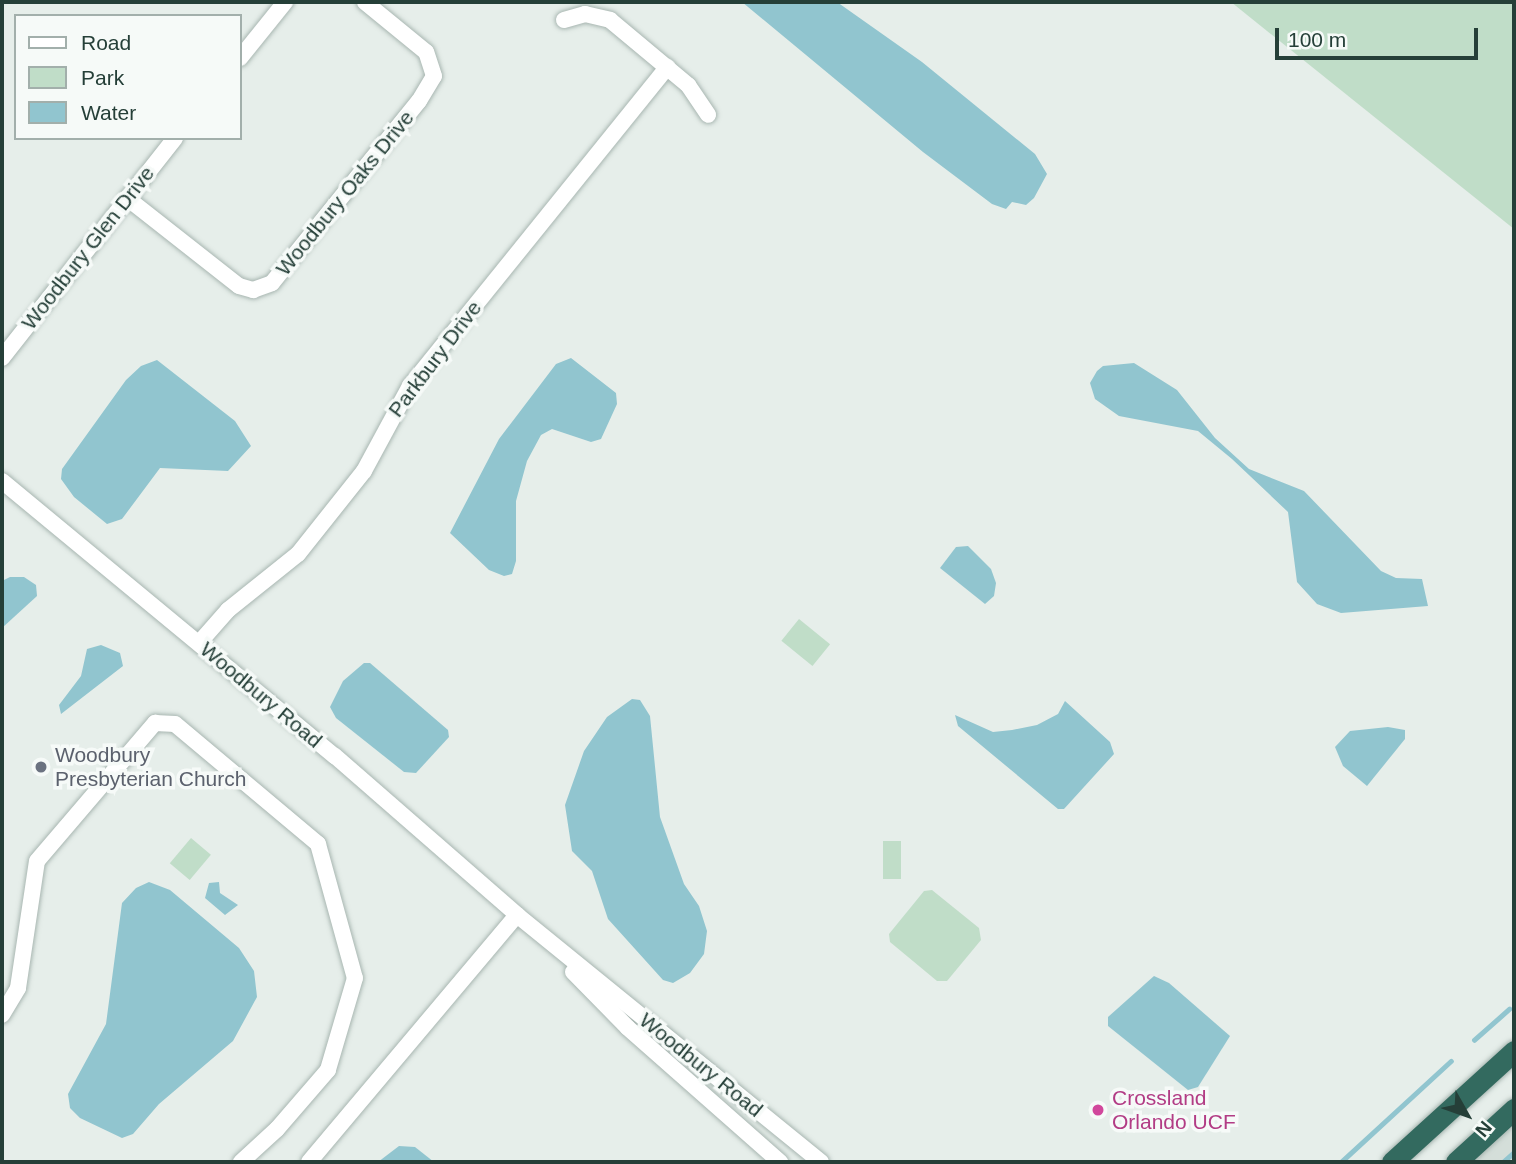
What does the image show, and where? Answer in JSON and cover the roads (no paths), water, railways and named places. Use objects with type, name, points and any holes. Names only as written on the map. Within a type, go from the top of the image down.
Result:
[{"type":"highway","points":[[1392,1162],[1514,1051]]},
{"type":"highway","points":[[1456,1162],[1514,1109]]},
{"type":"street","points":[[242,56],[285,2]]},
{"type":"street","name":"Woodbury Oaks Drive","points":[[127,198],[239,286],[253,290],[272,283],[419,101],[434,76],[426,52],[365,2]]},
{"type":"street","points":[[564,20],[585,15],[603,17],[695,91],[708,115]]},
{"type":"street","name":"Parkbury Drive","points":[[199,643],[228,610],[298,554],[364,471],[410,386],[667,67]]},
{"type":"street","name":"Woodbury Glen Drive","points":[[2,358],[173,140]]},
{"type":"street","name":"Woodbury Road","points":[[2,481],[199,643],[517,915],[821,1162]]},
{"type":"street","points":[[2,1015],[18,988],[37,861],[155,723],[175,724],[317,844],[355,978],[328,1070],[277,1129],[241,1162]]},
{"type":"street","points":[[309,1162],[517,915]]},
{"type":"street","name":"Woodbury Road","points":[[517,915],[628,1028],[780,1162]]},
{"type":"water","points":[[742,2],[837,2],[922,62],[1035,154],[1047,174],[1034,198],[1026,205],[1012,202],[1006,209],[992,204],[923,152]]},
{"type":"water","points":[[571,358],[616,393],[617,404],[601,439],[591,442],[552,429],[541,435],[527,461],[516,501],[516,561],[512,574],[504,576],[489,570],[450,533],[499,439],[556,364]]},
{"type":"water","points":[[157,360],[235,421],[251,446],[228,471],[160,468],[122,519],[107,524],[74,497],[61,479],[62,469],[126,380],[141,366]]},
{"type":"water","points":[[1134,363],[1177,390],[1215,438],[1249,469],[1304,491],[1381,571],[1396,578],[1422,579],[1428,606],[1341,613],[1317,604],[1297,582],[1288,512],[1232,459],[1198,431],[1119,416],[1095,399],[1090,383],[1097,371],[1103,366]]},
{"type":"water","points":[[968,546],[991,569],[996,583],[994,596],[985,604],[940,568],[956,547]]},
{"type":"water","points":[[10,577],[24,577],[36,585],[37,596],[2,628],[2,581]]},
{"type":"water","points":[[101,645],[120,653],[123,666],[61,714],[59,705],[81,676],[87,649]]},
{"type":"water","points":[[364,663],[370,663],[448,730],[449,737],[416,773],[404,772],[336,718],[330,707],[343,681]]},
{"type":"water","points":[[632,699],[640,700],[650,716],[660,817],[684,884],[699,906],[707,931],[704,954],[690,973],[673,983],[663,980],[608,919],[592,871],[572,851],[565,805],[584,751],[607,717]]},
{"type":"water","points":[[1065,701],[1110,742],[1114,754],[1064,809],[1058,809],[958,726],[955,715],[993,732],[1012,730],[1037,725],[1058,714]]},
{"type":"water","points":[[1388,727],[1405,730],[1405,739],[1367,786],[1343,766],[1335,747],[1350,731]]},
{"type":"water","points":[[149,882],[170,890],[239,948],[254,971],[257,997],[233,1041],[159,1104],[133,1134],[122,1138],[80,1118],[70,1108],[68,1094],[106,1024],[122,903],[136,888]]},
{"type":"water","points":[[219,882],[220,893],[238,905],[225,915],[205,898],[209,883]]},
{"type":"water","points":[[1154,976],[1169,983],[1230,1036],[1198,1087],[1188,1090],[1108,1026],[1108,1017]]},
{"type":"water","points":[[399,1146],[415,1147],[434,1162],[378,1162]]},
{"type":"waterway","points":[[1474,1040],[1509,1009]]},
{"type":"waterway","points":[[1341,1162],[1451,1061]]},
{"type":"waterway","points":[[1503,1162],[1514,1152]]},
{"type":"place","name":"Woodbury Presbyterian Church","points":[[41,767]]},
{"type":"place","name":"Crossland Orlando UCF","points":[[1098,1110]]}]
